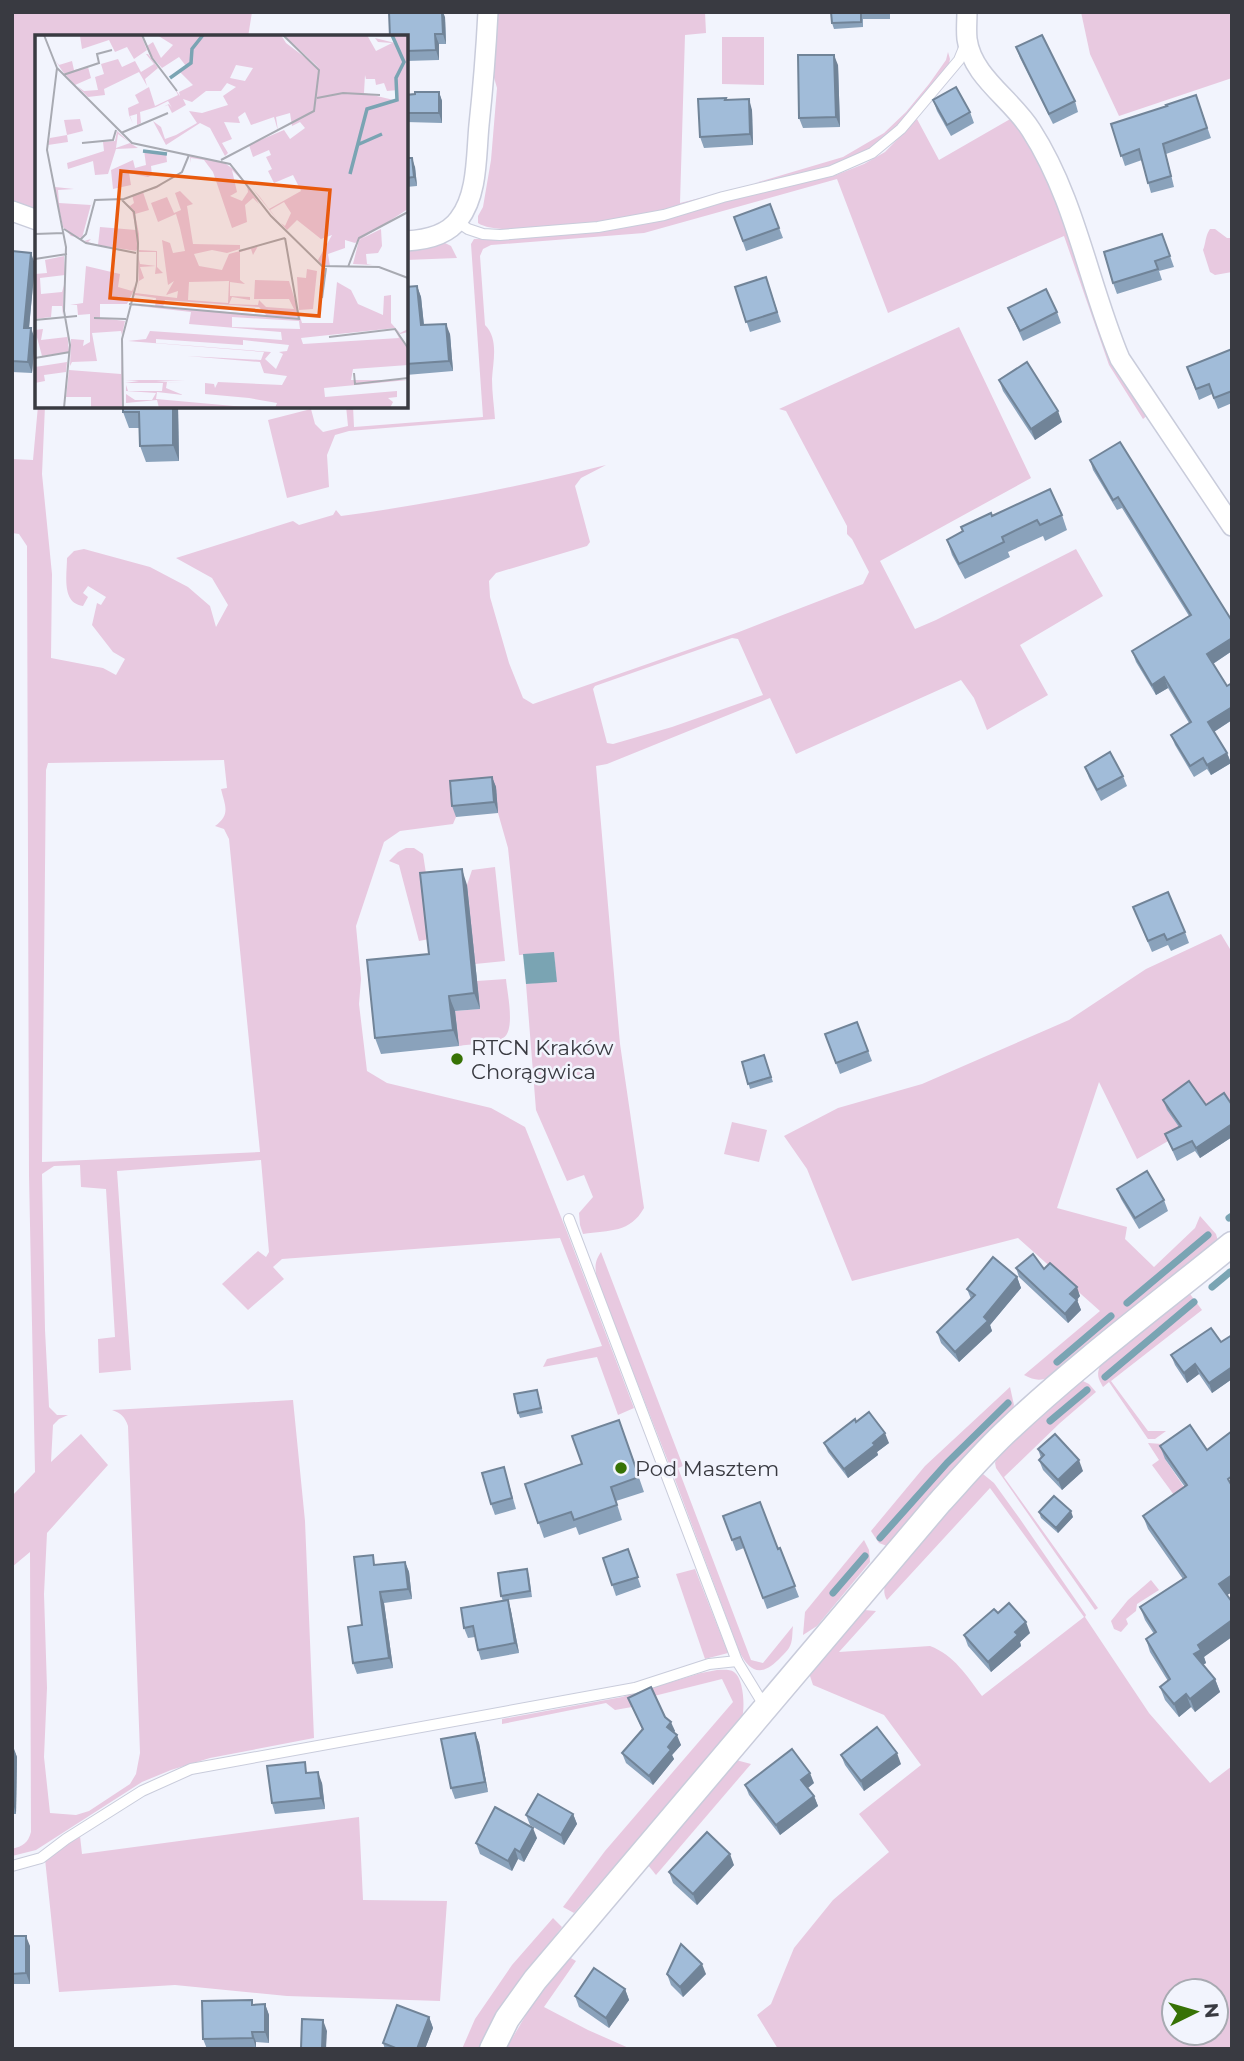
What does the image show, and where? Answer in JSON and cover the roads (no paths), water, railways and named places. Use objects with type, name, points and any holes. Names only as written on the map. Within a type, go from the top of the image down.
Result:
[{"type":"street","points":[[408,241],[430,238],[444,232],[457,222],[467,205],[475,166],[488,12]]},
{"type":"street","points":[[967,12],[967,40],[972,56],[1031,129],[1058,181],[1075,222],[1120,359],[1232,526]]},
{"type":"street","points":[[12,211],[35,219]]},
{"type":"street","points":[[492,2049],[507,2019],[535,1980],[939,1503],[1008,1430],[1092,1357],[1232,1244]]},
{"type":"lane","points":[[457,222],[483,234],[500,235],[598,227],[664,215],[831,171],[872,153],[901,129],[959,60],[967,40]]},
{"type":"lane","points":[[569,1219],[737,1661],[765,1707]]},
{"type":"lane","points":[[12,1866],[41,1858],[142,1791],[191,1769],[621,1691],[709,1664],[737,1661]]},
{"type":"water","points":[[554,952],[557,982],[526,984],[523,954]]},
{"type":"waterway","points":[[1127,1303],[1208,1235]]},
{"type":"waterway","points":[[1212,1287],[1230,1272]]},
{"type":"waterway","points":[[1105,1377],[1194,1302]]},
{"type":"waterway","points":[[1057,1362],[1111,1316]]},
{"type":"waterway","points":[[1050,1421],[1087,1390]]},
{"type":"waterway","points":[[880,1538],[947,1463],[1008,1403]]},
{"type":"waterway","points":[[833,1593],[865,1556]]},
{"type":"place","name":"RTCN Kraków Chorągwica","points":[[457,1059]]},
{"type":"place","name":"Pod Masztem","points":[[621,1468]]}]
